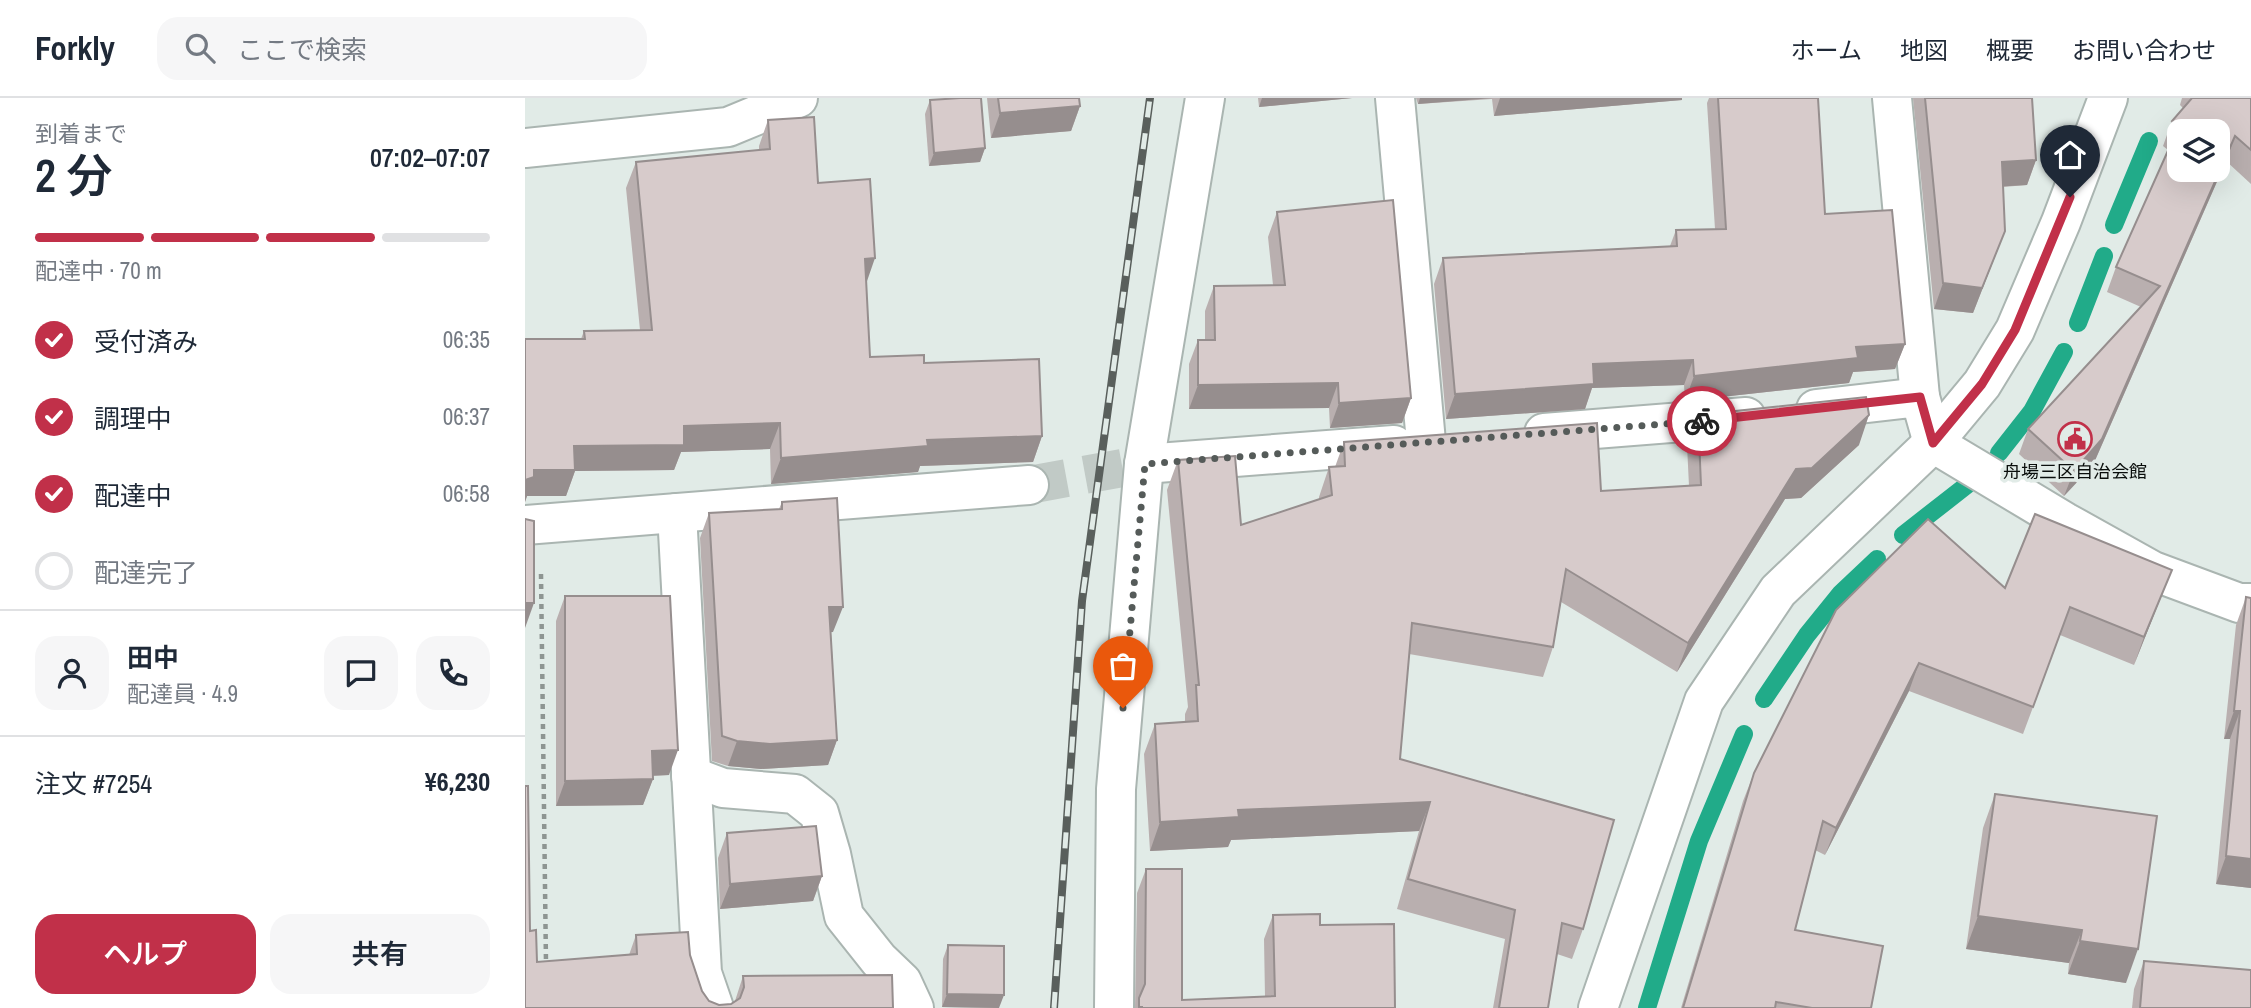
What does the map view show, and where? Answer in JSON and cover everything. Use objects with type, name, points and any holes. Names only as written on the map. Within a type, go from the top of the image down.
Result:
[{"type":"street","points":[[525,148],[728,127],[798,98]]},
{"type":"street","points":[[1114,1008],[1116,789],[1145,464],[1205,98]]},
{"type":"street","points":[[1145,464],[1440,441],[1395,98]]},
{"type":"street","points":[[1892,98],[1920,397],[1933,443],[2153,571],[2239,603],[2251,603]]},
{"type":"street","points":[[1598,1008],[1704,701],[1778,591],[1933,443],[1982,384],[2015,330],[2061,222],[2108,98]]},
{"type":"street","points":[[1508,436],[1699,422],[1920,397]]},
{"type":"street","points":[[532,525],[1029,485]]},
{"type":"street","points":[[677,513],[702,973],[713,1008]]},
{"type":"street","points":[[691,776],[723,788],[795,794],[819,813],[831,854],[843,916],[879,960],[902,982],[914,1008]]},
{"type":"path","points":[[532,525],[546,974]]},
{"type":"building","points":[[981,98],[985,148],[934,153],[930,100]]},
{"type":"building","points":[[998,98],[1079,98],[1080,106],[1000,113]]},
{"type":"building","points":[[1718,98],[1818,98],[1825,214],[1892,210],[1905,344],[1856,347],[1858,358],[1694,376],[1693,360],[1593,364],[1594,384],[1455,394],[1443,258],[1677,246],[1676,230],[1726,229]]},
{"type":"building","points":[[1925,98],[2032,98],[2036,160],[2002,162],[2005,231],[1982,288],[1943,283]]},
{"type":"building","points":[[2192,98],[2251,98],[2251,150],[2235,136],[2230,147],[2230,119],[2174,119]]},
{"type":"building","points":[[814,117],[818,183],[870,179],[875,258],[865,259],[870,357],[924,355],[924,363],[1039,359],[1042,436],[927,440],[928,446],[781,458],[780,423],[684,426],[684,445],[574,446],[575,470],[534,470],[534,477],[525,480],[525,339],[585,339],[584,331],[652,330],[636,162],[770,149],[768,120]]},
{"type":"building","points":[[2167,153],[2167,182],[2215,182],[2102,439],[2074,471],[2028,429],[2160,286],[2116,267]]},
{"type":"building","points":[[1393,200],[1411,398],[1339,403],[1338,383],[1198,385],[1198,340],[1215,340],[1214,286],[1285,285],[1277,212]]},
{"type":"building","points":[[1866,397],[1869,415],[1812,468],[1796,469],[1688,643],[1566,569],[1553,647],[1412,623],[1400,759],[1614,820],[1583,929],[1562,923],[1548,1008],[1499,1008],[1515,910],[1408,879],[1430,802],[1238,810],[1239,817],[1160,822],[1155,724],[1198,721],[1196,685],[1199,685],[1178,460],[1235,456],[1241,525],[1332,495],[1329,467],[1345,466],[1344,442],[1597,423],[1601,491],[1701,485],[1698,415]]},
{"type":"building","points":[[837,498],[843,607],[829,607],[837,740],[770,744],[737,741],[722,736],[709,513],[782,509],[782,502]]},
{"type":"building","points":[[2035,514],[2172,570],[2144,637],[2070,607],[2033,707],[1919,663],[1836,828],[1823,821],[1795,930],[1883,946],[1871,1008],[1812,1008],[1776,1002],[1775,1008],[1683,1008],[1754,773],[1836,610],[1928,519],[2005,588]]},
{"type":"building","points":[[525,519],[534,521],[534,603],[525,603]]},
{"type":"building","points":[[565,596],[670,596],[678,750],[652,751],[653,779],[565,781]]},
{"type":"building","points":[[2246,597],[2251,598],[2251,859],[2226,856],[2240,711],[2234,711]]},
{"type":"building","points":[[525,786],[528,786],[530,931],[536,930],[537,962],[637,954],[636,935],[688,932],[690,955],[702,991],[709,1001],[719,1005],[731,1004],[740,998],[744,987],[743,976],[892,975],[893,1008],[525,1008]]},
{"type":"building","points":[[1995,794],[2157,816],[2138,949],[2080,941],[2082,930],[1978,916]]},
{"type":"building","points":[[816,826],[822,876],[730,884],[727,833]]},
{"type":"building","points":[[1146,869],[1182,869],[1182,1000],[1275,996],[1273,915],[1320,914],[1320,925],[1394,924],[1395,1008],[1139,1007],[1139,998],[1145,984]]},
{"type":"building","points":[[948,945],[1004,946],[1004,995],[947,994]]},
{"type":"building","points":[[2144,961],[2251,970],[2251,1008],[2140,1008]]},
{"type":"waterway","points":[[2114,225],[2149,141]]},
{"type":"waterway","points":[[2078,323],[2104,256]]},
{"type":"waterway","points":[[1999,453],[2032,411],[2064,352]]},
{"type":"waterway","points":[[1903,535],[1967,485]]},
{"type":"waterway","points":[[1764,699],[1807,635],[1841,593],[1877,559]]},
{"type":"waterway","points":[[1647,1008],[1699,841],[1744,734]]},
{"type":"tunnel","points":[[1029,485],[1144,464]]},
{"type":"railway","points":[[1054,1008],[1082,601],[1150,98]]},
{"type":"way so far","points":[[1123,708],[1145,464],[1702,421]]},
{"type":"place","name":"舟場三区自治会館","points":[[2075,439]]},
{"type":"route","points":[[1702,421],[1920,397],[1933,443],[1982,384],[2015,330],[2070,197]]}]
